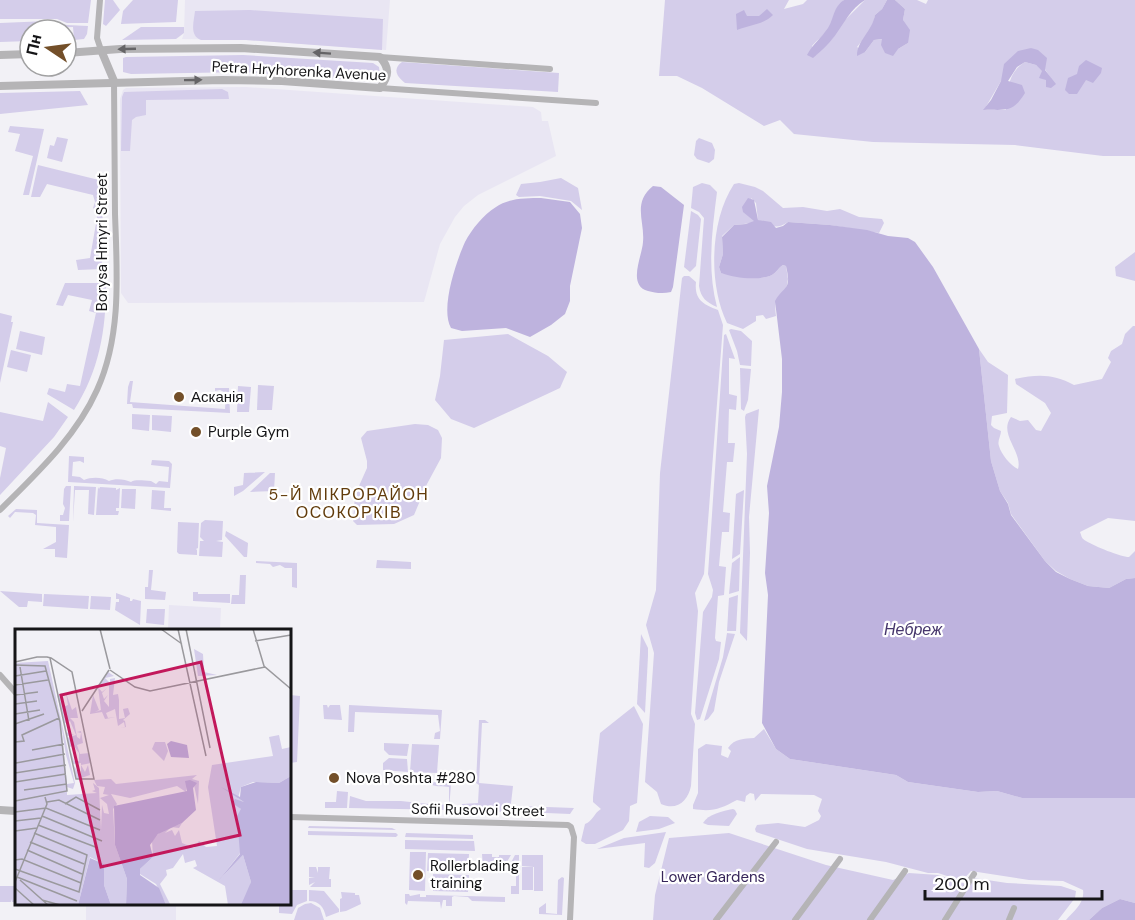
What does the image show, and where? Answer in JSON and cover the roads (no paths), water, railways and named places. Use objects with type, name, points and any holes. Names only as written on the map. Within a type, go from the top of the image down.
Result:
[{"type":"street","points":[[100,0],[97,38],[114,81]]},
{"type":"street","name":"Petra Hryhorenka Avenue","points":[[78,51],[172,47],[241,48],[380,57]]},
{"type":"street","points":[[0,55],[18,54]]},
{"type":"street","points":[[380,57],[550,69]]},
{"type":"street","points":[[380,57],[388,71],[385,82],[380,88]]},
{"type":"street","name":"Petra Hryhorenka Avenue","points":[[0,86],[114,81],[246,80],[596,104]]},
{"type":"street","name":"Borysa Hmyri Street","points":[[0,510],[60,448],[94,396],[108,359],[117,289],[114,81]]},
{"type":"street","points":[[0,675],[15,692]]},
{"type":"street","points":[[0,810],[15,811]]},
{"type":"street","name":"Sofii Rusovoi Street","points":[[291,818],[568,825],[574,837],[570,920]]},
{"type":"street","points":[[716,920],[776,842]]},
{"type":"street","points":[[795,920],[840,859]]},
{"type":"street","points":[[870,920],[905,871]]},
{"type":"street","points":[[945,920],[974,874]]},
{"type":"street","points":[[1009,920],[1014,908]]},
{"type":"water","points":[[844,0],[865,0],[851,12],[824,48],[813,58],[807,55],[828,28],[840,3]]},
{"type":"water","points":[[887,0],[895,0],[905,9],[903,20],[910,30],[908,43],[898,49],[893,56],[885,53],[881,45],[882,39],[874,40],[865,52],[857,56],[859,45],[875,15]]},
{"type":"water","points":[[767,9],[773,15],[769,18],[737,30],[736,14],[744,10],[747,16],[759,16]]},
{"type":"water","points":[[1031,48],[1038,50],[1047,58],[1045,70],[1056,84],[1051,88],[1046,87],[1046,80],[1039,78],[1042,71],[1036,65],[1025,62],[1017,67],[1008,81],[1022,85],[1025,93],[1020,100],[1008,109],[983,110],[1001,81],[1004,64],[1018,51]]},
{"type":"water","points":[[1086,60],[1102,68],[1101,73],[1093,83],[1086,80],[1077,94],[1069,94],[1065,90],[1068,78],[1077,74],[1079,66]]},
{"type":"water","points":[[653,186],[661,187],[684,205],[673,287],[668,293],[648,291],[642,288],[637,277],[643,242],[641,206],[647,192]]},
{"type":"water","points":[[541,198],[570,202],[580,214],[582,228],[570,286],[570,301],[565,314],[530,337],[506,328],[462,331],[451,328],[448,320],[448,298],[461,251],[471,232],[487,214],[501,204],[518,199]]},
{"type":"water","name":"Небреж","points":[[748,198],[754,200],[758,220],[771,222],[776,228],[788,222],[830,225],[908,238],[915,242],[933,267],[979,349],[991,461],[1000,491],[1008,504],[1011,515],[1045,561],[1056,572],[1088,586],[1109,588],[1126,579],[1135,578],[1135,798],[1022,798],[997,791],[978,792],[908,782],[896,775],[790,759],[776,749],[762,723],[768,595],[765,573],[769,513],[767,486],[779,427],[782,392],[782,359],[775,301],[788,284],[788,280],[786,266],[783,265],[772,275],[760,278],[721,273],[719,267],[723,254],[722,237],[734,225],[754,221],[743,212],[742,207]]},
{"type":"water","points":[[1120,899],[1135,903],[1135,920],[1089,920],[1102,908]]},
{"type":"place","name":"Асканія","points":[[179,397]]},
{"type":"place","name":"Purple Gym","points":[[196,432]]},
{"type":"place","name":"Nova Poshta #280","points":[[334,778]]},
{"type":"place","name":"Rollerblading training","points":[[418,875]]},
{"type":"district","name":"5-Й МІКРОРАЙОН ОСОКОРКІВ","points":[[349,503]]},
{"type":"park label","name":"Lower Gardens","points":[[713,877]]}]
